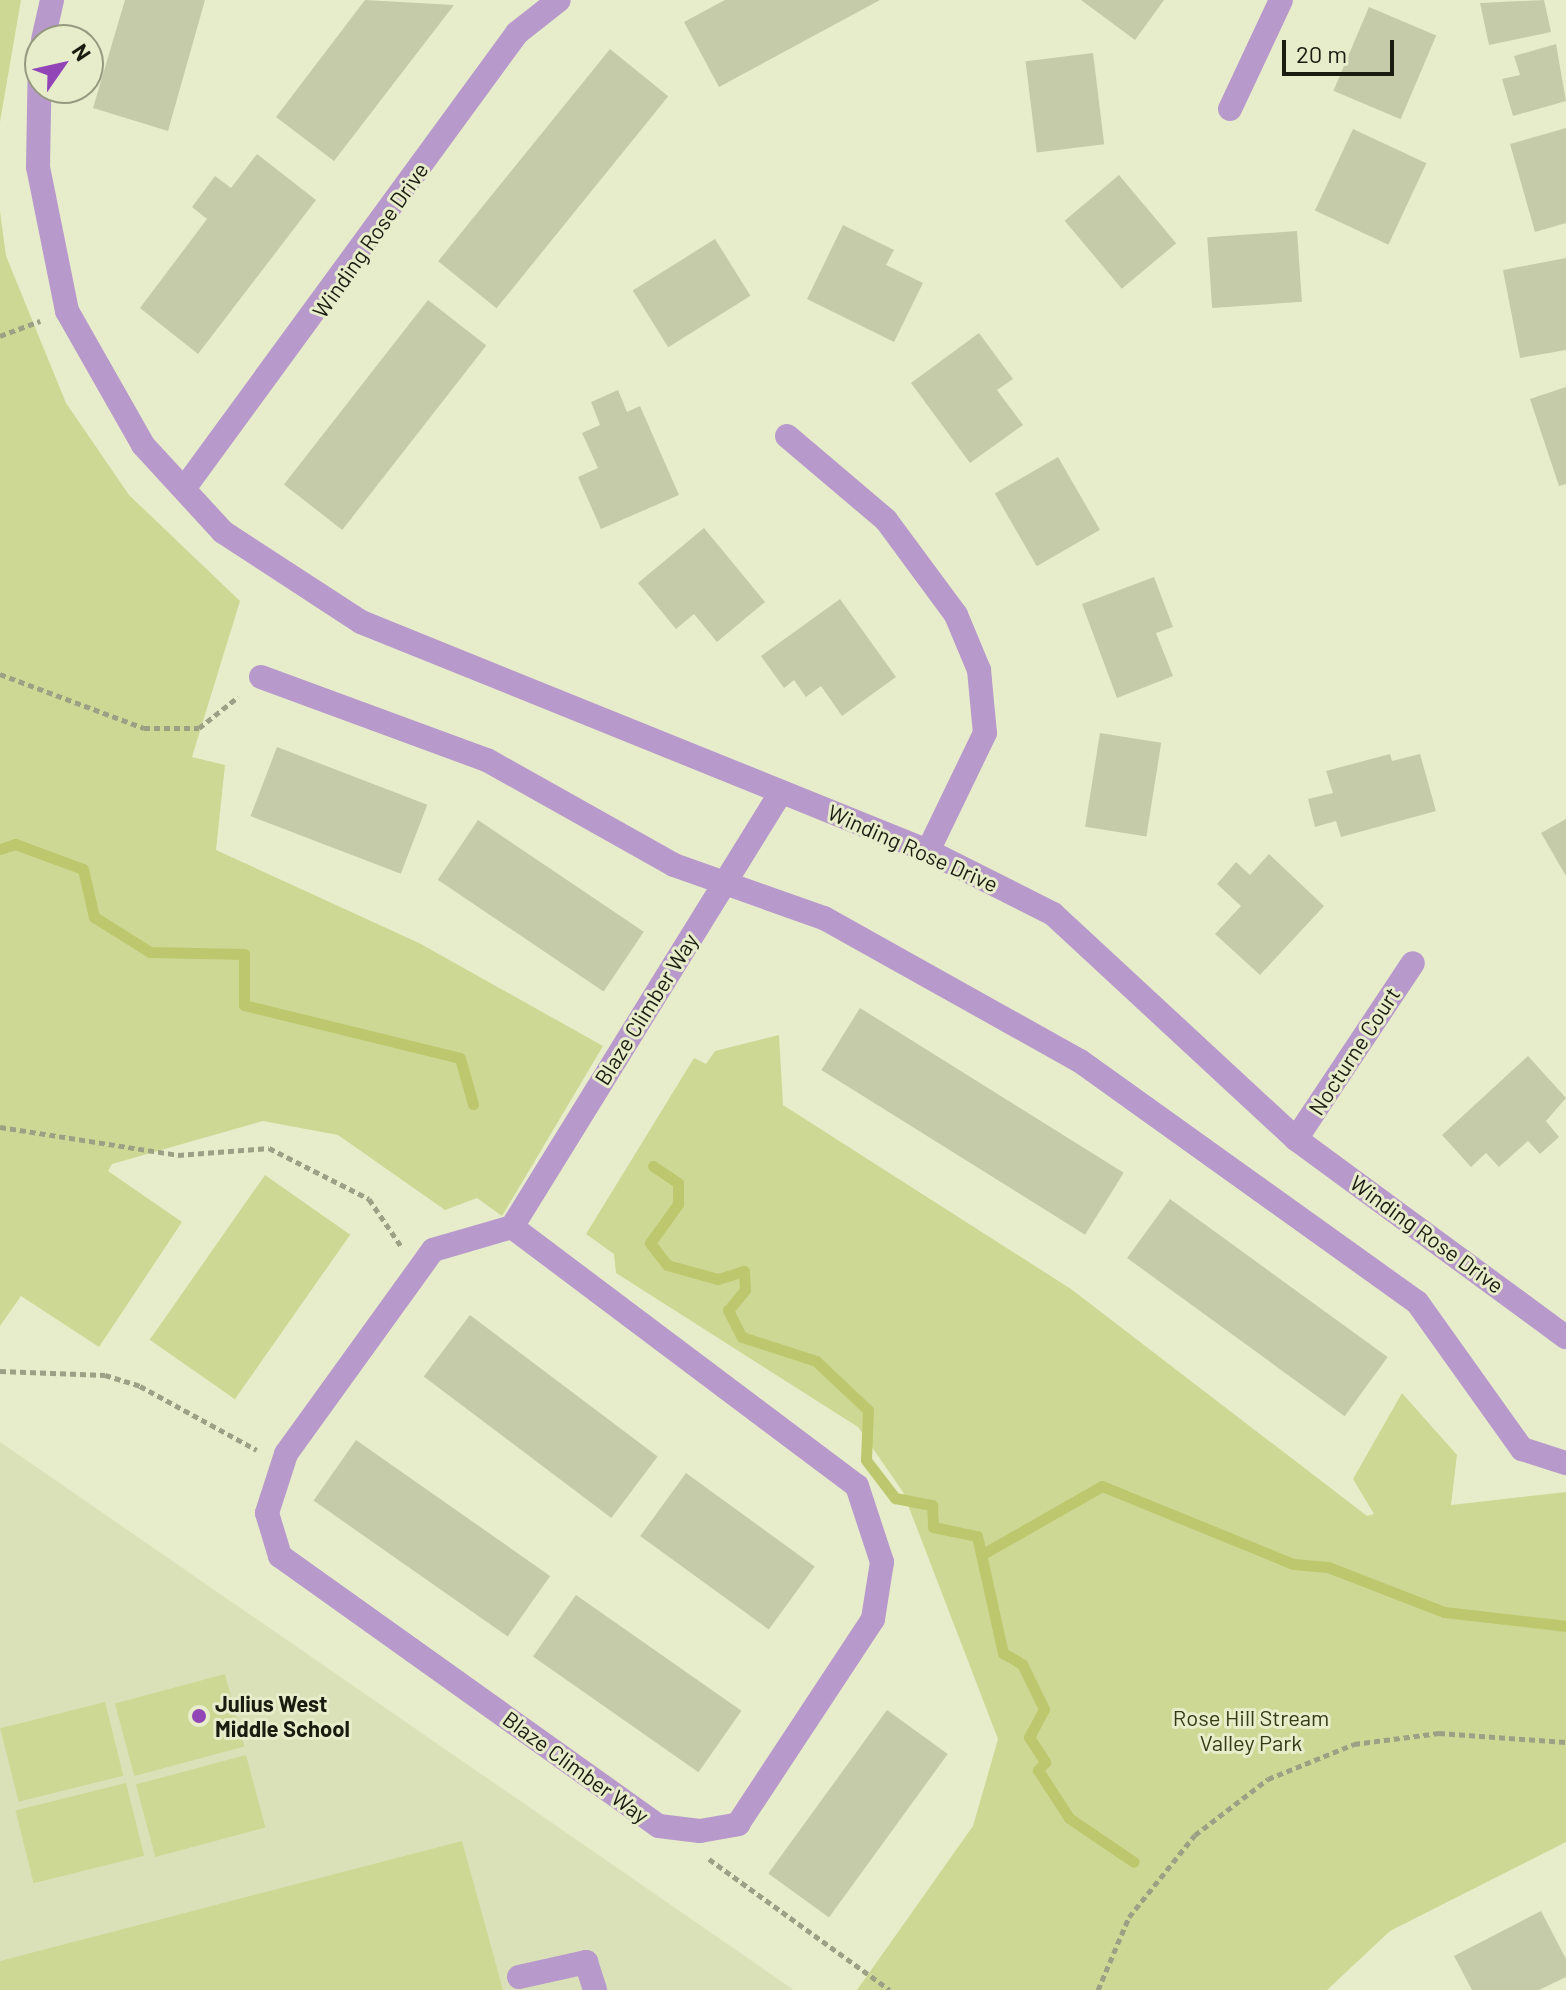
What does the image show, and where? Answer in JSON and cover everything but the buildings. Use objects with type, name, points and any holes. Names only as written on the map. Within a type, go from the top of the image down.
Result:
[{"type":"street","points":[[47,24],[52,0]]},
{"type":"street","name":"Winding Rose Drive","points":[[186,486],[517,33],[559,0]]},
{"type":"street","points":[[1230,109],[1281,0]]},
{"type":"street","name":"Winding Rose Drive","points":[[39,104],[38,167],[67,311],[143,445],[262,564],[361,622],[928,851],[1053,914],[1296,1139],[1566,1337]]},
{"type":"street","points":[[787,436],[886,520],[956,615],[979,670],[985,733],[928,851]]},
{"type":"street","points":[[261,677],[487,760],[674,865],[824,918],[1080,1061],[1417,1302],[1522,1449],[1566,1463]]},
{"type":"street","name":"Blaze Climber Way","points":[[512,1227],[857,1486],[882,1562],[873,1619],[738,1824],[700,1831],[659,1826],[280,1556],[267,1513],[283,1464],[433,1250],[512,1227],[781,792]]},
{"type":"street","name":"Nocturne Court","points":[[1296,1139],[1413,963]]},
{"type":"street","points":[[519,1977],[586,1962],[595,1990]]},
{"type":"path","points":[[0,336],[67,311]]},
{"type":"path","points":[[0,674],[144,728],[199,728],[233,701]]},
{"type":"path","points":[[0,1127],[165,1154],[269,1148],[369,1199],[420,1267]]},
{"type":"path","points":[[0,1371],[105,1375],[140,1386],[283,1464]]},
{"type":"path","points":[[1098,1990],[1129,1917],[1148,1893],[1195,1835],[1268,1779],[1354,1744],[1439,1733],[1566,1742]]},
{"type":"path","points":[[703,1854],[890,1990]]},
{"type":"shaded area","name":"Julius West Middle School","points":[[0,1442],[794,1990],[0,1990]]},
{"type":"green space","points":[[0,0],[21,0],[0,122]]},
{"type":"green space","points":[[0,211],[6,256],[66,403],[129,495],[240,601],[192,757],[225,765],[216,850],[419,943],[603,1046],[502,1216],[477,1198],[445,1210],[338,1135],[263,1121],[112,1164],[108,1171],[182,1222],[99,1347],[21,1296],[0,1326]]},
{"type":"green space","name":"Rose Hill Stream Valley Park","points":[[779,1035],[783,1105],[1071,1289],[1367,1516],[1374,1514],[1353,1479],[1402,1393],[1457,1455],[1451,1505],[1566,1492],[1566,1842],[1390,1931],[1327,1990],[857,1990],[973,1826],[998,1739],[903,1492],[858,1427],[616,1273],[614,1254],[586,1234],[694,1058],[706,1064],[715,1051]]},
{"type":"green space","points":[[265,1175],[350,1235],[235,1399],[150,1340]]},
{"type":"green space","points":[[225,1674],[244,1746],[134,1776],[115,1704]]},
{"type":"green space","points":[[105,1702],[123,1776],[19,1802],[0,1728]]},
{"type":"green space","points":[[246,1755],[265,1827],[155,1857],[136,1785]]},
{"type":"green space","points":[[126,1783],[144,1856],[34,1883],[15,1811]]},
{"type":"green space","points":[[462,1841],[503,1990],[0,1990],[0,1961]]},
{"type":"waterway","points":[[0,849],[15,844],[83,869],[94,917],[150,952],[244,954],[244,1005],[460,1058],[473,1104]]},
{"type":"waterway","points":[[653,1166],[678,1183],[678,1204],[650,1243],[667,1265],[718,1279],[744,1271],[745,1290],[728,1310],[742,1337],[816,1361],[868,1410],[866,1460],[895,1498],[932,1505],[933,1527],[977,1536],[1003,1653],[1022,1664],[1044,1709],[1029,1737],[1045,1762],[1038,1770],[1069,1818],[1134,1862]]},
{"type":"waterway","points":[[981,1555],[1102,1486],[1293,1564],[1328,1567],[1444,1612],[1566,1626]]},
{"type":"place","name":"Julius West Middle School","points":[[199,1716]]}]
